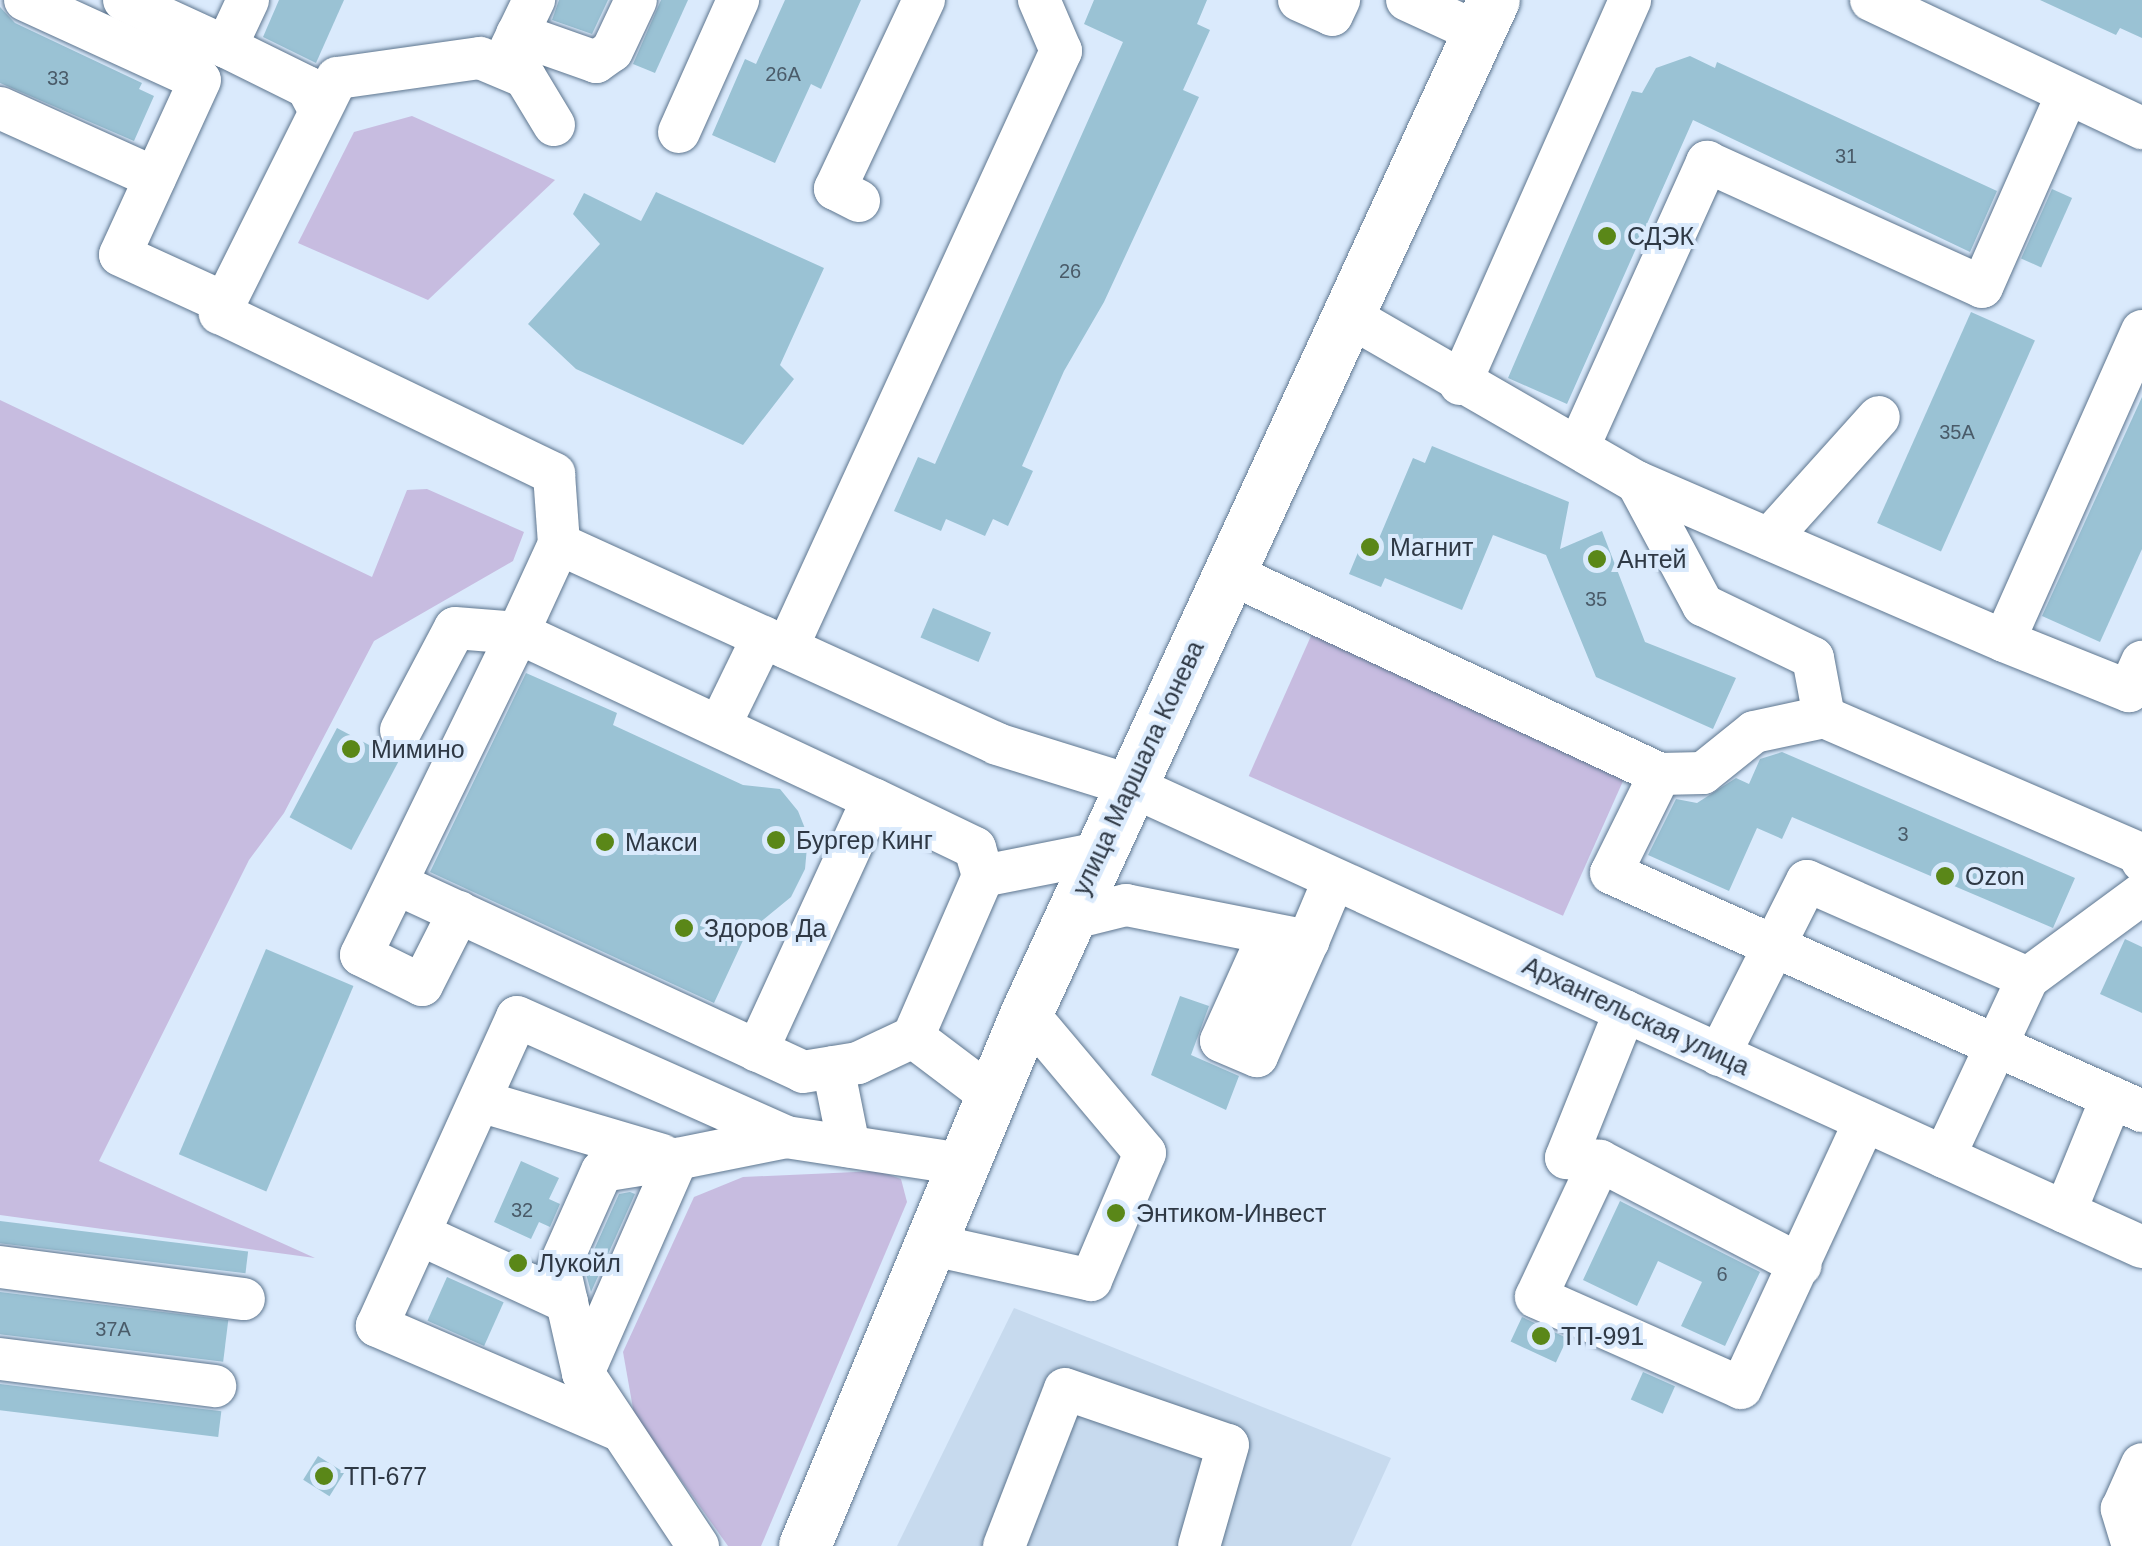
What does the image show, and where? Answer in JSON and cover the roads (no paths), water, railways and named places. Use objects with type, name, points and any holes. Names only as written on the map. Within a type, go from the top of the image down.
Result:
[{"type":"main road","name":"улица Маршала Конева","points":[[816,1543],[928,1244],[1026,1013],[1487,16]]},
{"type":"street","points":[[26,0],[76,10],[200,80],[120,256],[225,303]]},
{"type":"street","points":[[124,0],[307,86],[318,108]]},
{"type":"street","points":[[226,47],[248,0]]},
{"type":"street","points":[[459,912],[422,986],[361,955],[558,544],[554,474],[220,313],[318,108],[337,78],[458,57],[518,33],[596,62],[612,51],[636,0]]},
{"type":"street","points":[[679,132],[738,0]]},
{"type":"street","points":[[859,200],[835,190],[924,0]]},
{"type":"street","points":[[720,725],[775,643],[1061,51],[1039,0]]},
{"type":"street","points":[[1300,0],[1332,16],[1339,0]]},
{"type":"street","points":[[1407,0],[1487,16]]},
{"type":"street","points":[[1460,384],[1630,0]]},
{"type":"street","points":[[1871,0],[2142,128]]},
{"type":"street","points":[[518,33],[554,126]]},
{"type":"street","points":[[1579,446],[1707,162],[1982,287],[2067,94]]},
{"type":"street","points":[[0,108],[155,178]]},
{"type":"street","points":[[1349,316],[1460,384],[1579,446],[1638,482],[2129,691],[2142,662]]},
{"type":"street","points":[[2004,641],[2142,331]]},
{"type":"street","points":[[1769,539],[1879,417]]},
{"type":"street","points":[[1638,482],[1703,605],[1813,658],[1824,717]]},
{"type":"street","name":"Архангельская улица","points":[[558,544],[1034,760],[1129,785],[2142,1247]]},
{"type":"street","points":[[1229,572],[1660,774],[1703,773],[1754,732],[1824,717],[2138,853],[2142,861]]},
{"type":"street","points":[[398,884],[803,1072],[858,1063],[913,1038],[983,876],[976,848],[518,633],[455,628],[401,730]]},
{"type":"street","points":[[1660,774],[1611,873],[2127,1104],[2066,1212]]},
{"type":"street","points":[[757,1050],[873,799]]},
{"type":"street","points":[[983,876],[1099,854]]},
{"type":"street","points":[[1069,920],[1126,905],[1289,937],[1334,878]]},
{"type":"street","points":[[1720,1054],[1807,881],[2028,978]]},
{"type":"street","points":[[1944,1157],[2028,978],[2142,894]]},
{"type":"street","points":[[1625,1011],[1566,1158],[1600,1162],[1801,1265]]},
{"type":"street","points":[[928,1244],[1091,1280],[1130,1189],[1145,1153],[1026,1013]]},
{"type":"street","points":[[621,1431],[377,1326],[517,1017],[786,1137],[962,1164]]},
{"type":"street","points":[[913,1038],[992,1096]]},
{"type":"street","points":[[832,1067],[848,1146]]},
{"type":"street","points":[[480,1101],[676,1160]]},
{"type":"street","points":[[1600,1162],[1536,1297],[1741,1388],[1865,1120]]},
{"type":"street","points":[[698,1546],[583,1373],[559,1267],[602,1170],[676,1160],[786,1137]]},
{"type":"street","points":[[583,1373],[676,1160]]},
{"type":"street","points":[[419,1234],[567,1302]]},
{"type":"street","points":[[0,1268],[244,1298]]},
{"type":"street","points":[[0,1359],[215,1386]]},
{"type":"street","points":[[1004,1546],[1065,1389],[1228,1445],[1199,1546]]},
{"type":"street","points":[[2133,1546],[2122,1509],[2142,1464]]},
{"type":"place","name":"СДЭК","points":[[1607,236]]},
{"type":"place","name":"Магнит","points":[[1370,547]]},
{"type":"place","name":"Антей","points":[[1597,559]]},
{"type":"place","name":"Мимино","points":[[351,749]]},
{"type":"place","name":"Бургер Кинг","points":[[776,840]]},
{"type":"place","name":"Макси","points":[[605,842]]},
{"type":"place","name":"Ozon","points":[[1945,876]]},
{"type":"place","name":"Здоров Да","points":[[684,928]]},
{"type":"place","name":"Энтиком-Инвест","points":[[1116,1213]]},
{"type":"place","name":"Лукойл","points":[[518,1263]]},
{"type":"place","name":"ТП-991","points":[[1541,1336]]},
{"type":"place","name":"ТП-677","points":[[324,1476]]}]
